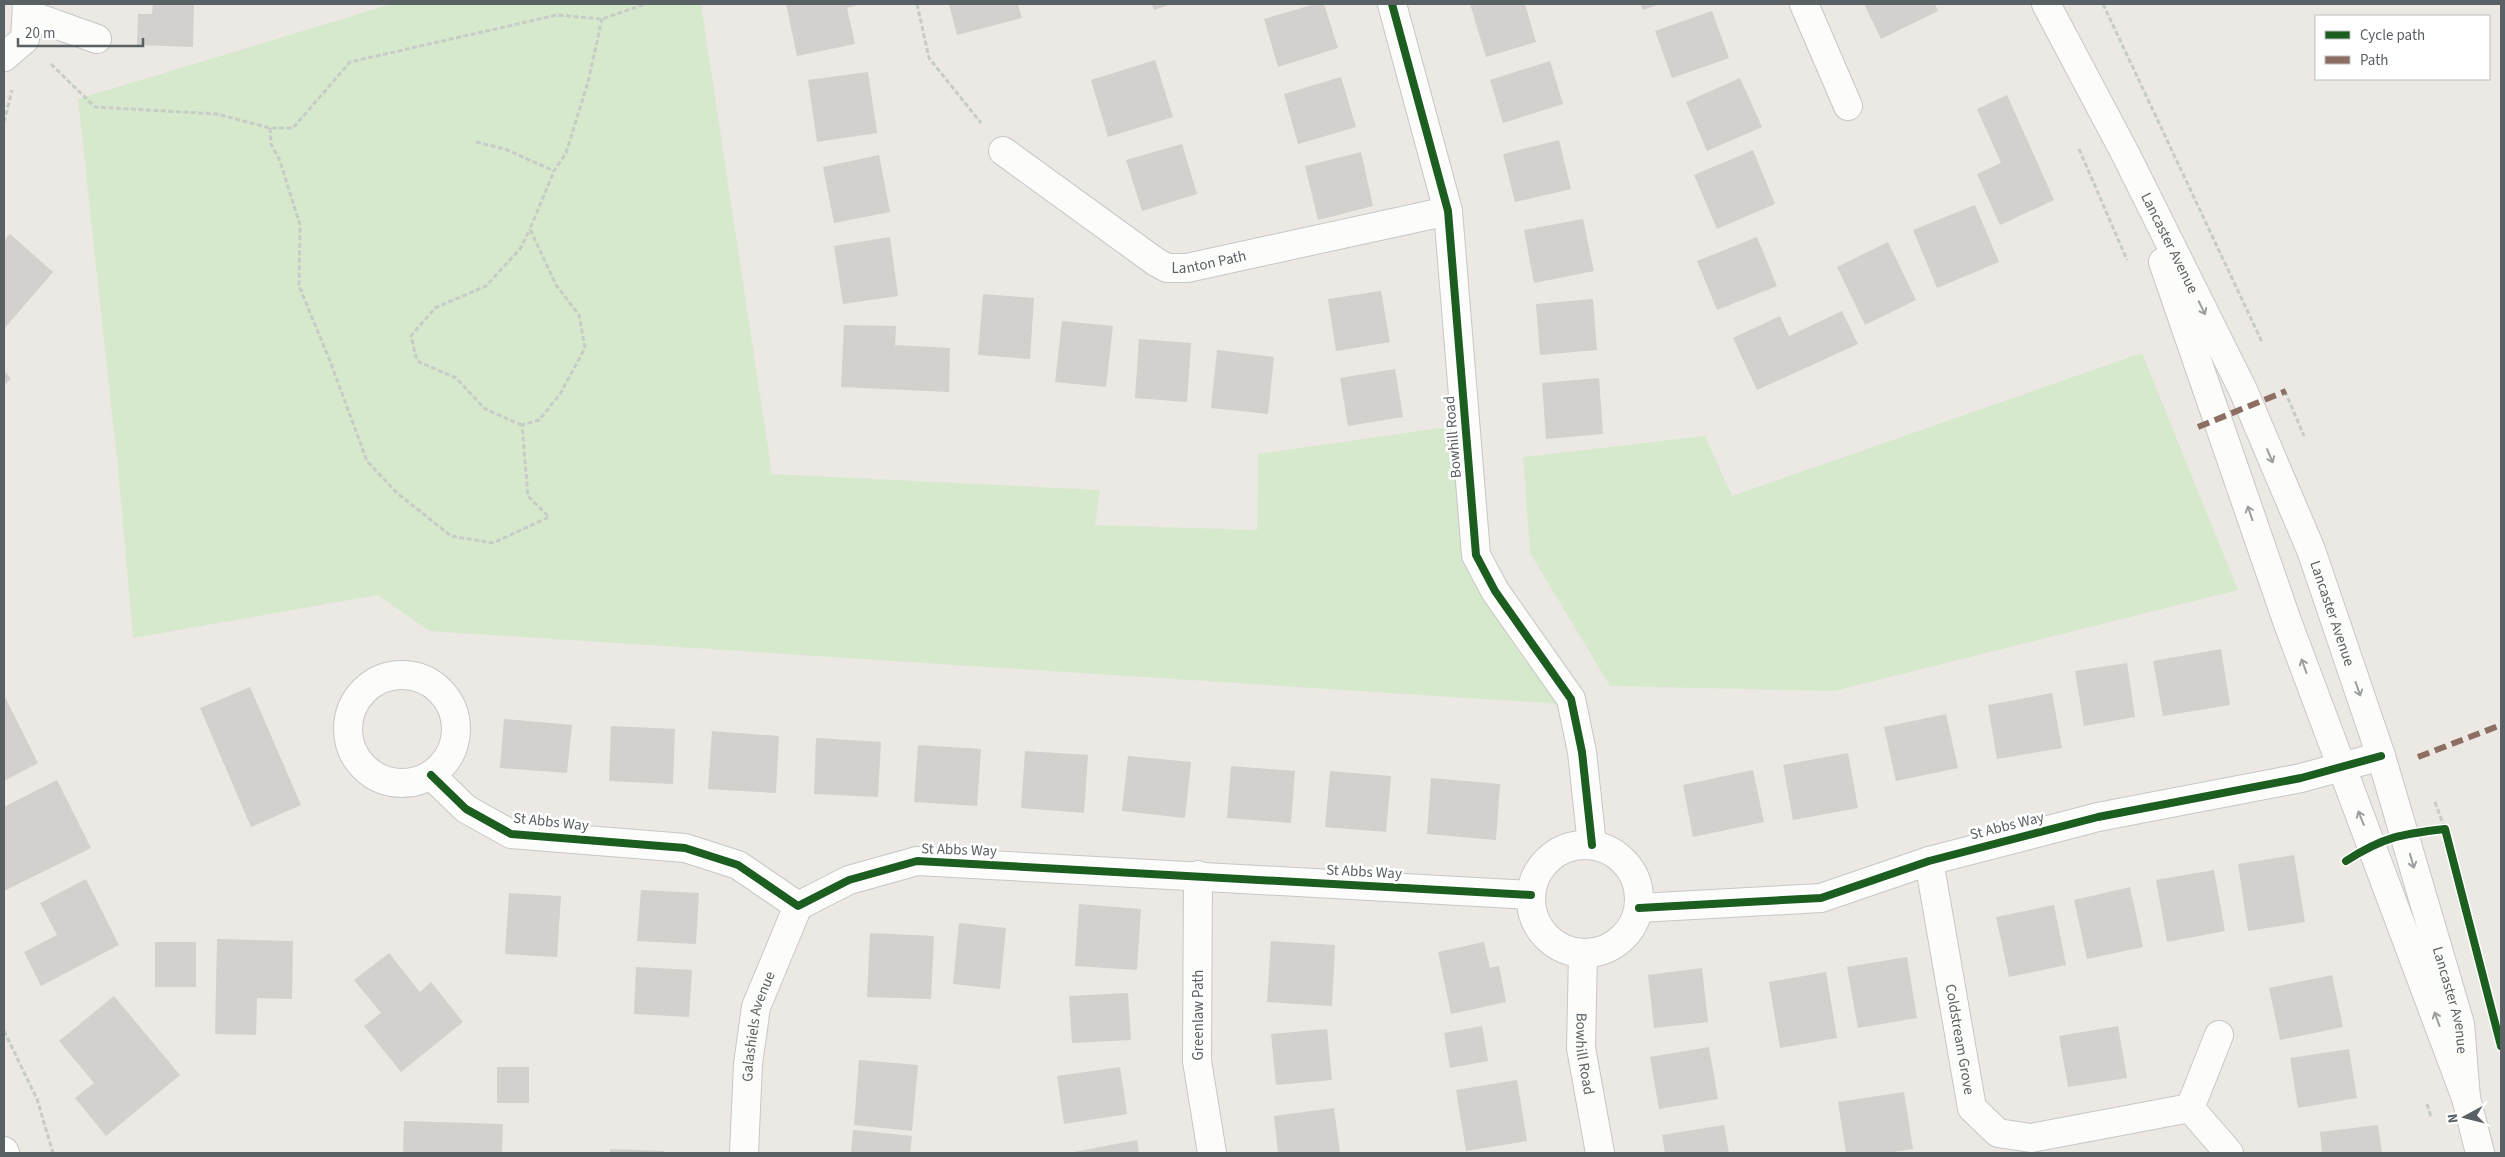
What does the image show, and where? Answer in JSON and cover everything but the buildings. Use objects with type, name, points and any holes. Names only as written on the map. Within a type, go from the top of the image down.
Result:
[{"type":"street","name":"Bowhill Road","points":[[1392,4],[1448,211],[1476,555],[1495,591],[1571,699],[1582,752],[1592,845]]},
{"type":"street","points":[[1804,4],[1848,106]]},
{"type":"street","name":"Lancaster Avenue","points":[[2046,4],[2126,154],[2243,390],[2307,541],[2381,756],[2460,1024],[2466,1098]]},
{"type":"street","points":[[4,57],[26,19],[97,39]]},
{"type":"street","name":"Lanton Path","points":[[1003,150],[1156,262],[1167,268],[1186,268],[1448,211]]},
{"type":"street","name":"Lancaster Avenue","points":[[2126,154],[2287,621],[2466,1098],[2480,1153]]},
{"type":"street","name":"St Abbs Way","points":[[1639,908],[1822,898],[1929,861],[2098,817],[2301,778],[2381,756]]},
{"type":"street","name":"St Abbs Way","points":[[431,775],[466,809],[511,834],[685,848],[738,864],[798,906],[849,880],[917,862],[1198,875],[1531,895]]},
{"type":"street","points":[[1592,845],[1612,852],[1629,866],[1638,886],[1639,908],[1632,927],[1619,942],[1602,951],[1583,954],[1562,948],[1545,935],[1534,917],[1531,895],[1537,874],[1551,857],[1570,847],[1592,845]]},
{"type":"street","name":"Coldstream Grove","points":[[1929,861],[1972,1108],[1998,1133],[2031,1138],[2190,1108]]},
{"type":"street","name":"Greenlaw Path","points":[[1198,875],[1197,1061],[1212,1153]]},
{"type":"street","name":"Galashiels Avenue","points":[[744,1153],[748,1064],[756,1007],[798,906]]},
{"type":"street","name":"Bowhill Road","points":[[1583,954],[1581,1048],[1600,1153]]},
{"type":"street","points":[[2219,1035],[2190,1108],[2229,1153]]},
{"type":"path","points":[[26,19],[95,107],[217,114],[270,128],[293,128],[350,62],[557,15],[602,19],[645,4]]},
{"type":"path","points":[[917,4],[929,58],[1003,150]]},
{"type":"path","points":[[530,229],[556,285],[579,315],[586,348],[560,394],[539,420],[522,425],[485,409],[456,378],[416,360],[411,336],[435,308],[486,286],[520,249],[554,171],[566,153],[588,82],[602,19]]},
{"type":"path","points":[[270,128],[271,144],[280,161],[300,225],[299,286],[330,361],[367,462],[397,493],[451,536],[494,543],[549,517],[528,496],[522,425]]},
{"type":"path","points":[[476,142],[505,150],[554,171]]},
{"type":"path","points":[[2403,834],[2445,829],[2447,838]]},
{"type":"path","points":[[4,1030],[37,1099],[53,1153]]},
{"type":"green space","points":[[392,4],[701,4],[772,474],[1100,490],[1095,525],[1257,530],[1258,454],[1454,426],[1467,560],[1562,704],[429,631],[378,595],[133,638],[119,479],[78,99]]},
{"type":"green space","points":[[2142,353],[2238,590],[1834,691],[1610,686],[1530,553],[1523,457],[1705,436],[1732,496]]},
{"type":"marked path","points":[[2198,427],[2286,391]]},
{"type":"marked path","points":[[2418,757],[2501,725]]},
{"type":"cycle path","points":[[1392,4],[1448,211],[1476,555],[1495,591],[1571,699],[1582,752],[1592,845]]},
{"type":"cycle path","points":[[1639,908],[1821,898],[1929,861],[2098,817],[2301,778],[2381,756]]},
{"type":"cycle path","points":[[431,775],[466,809],[511,834],[685,848],[738,865],[798,906],[849,880],[917,861],[1531,895]]},
{"type":"cycle path","points":[[2346,861],[2371,847],[2393,838],[2445,829],[2501,1046]]}]
